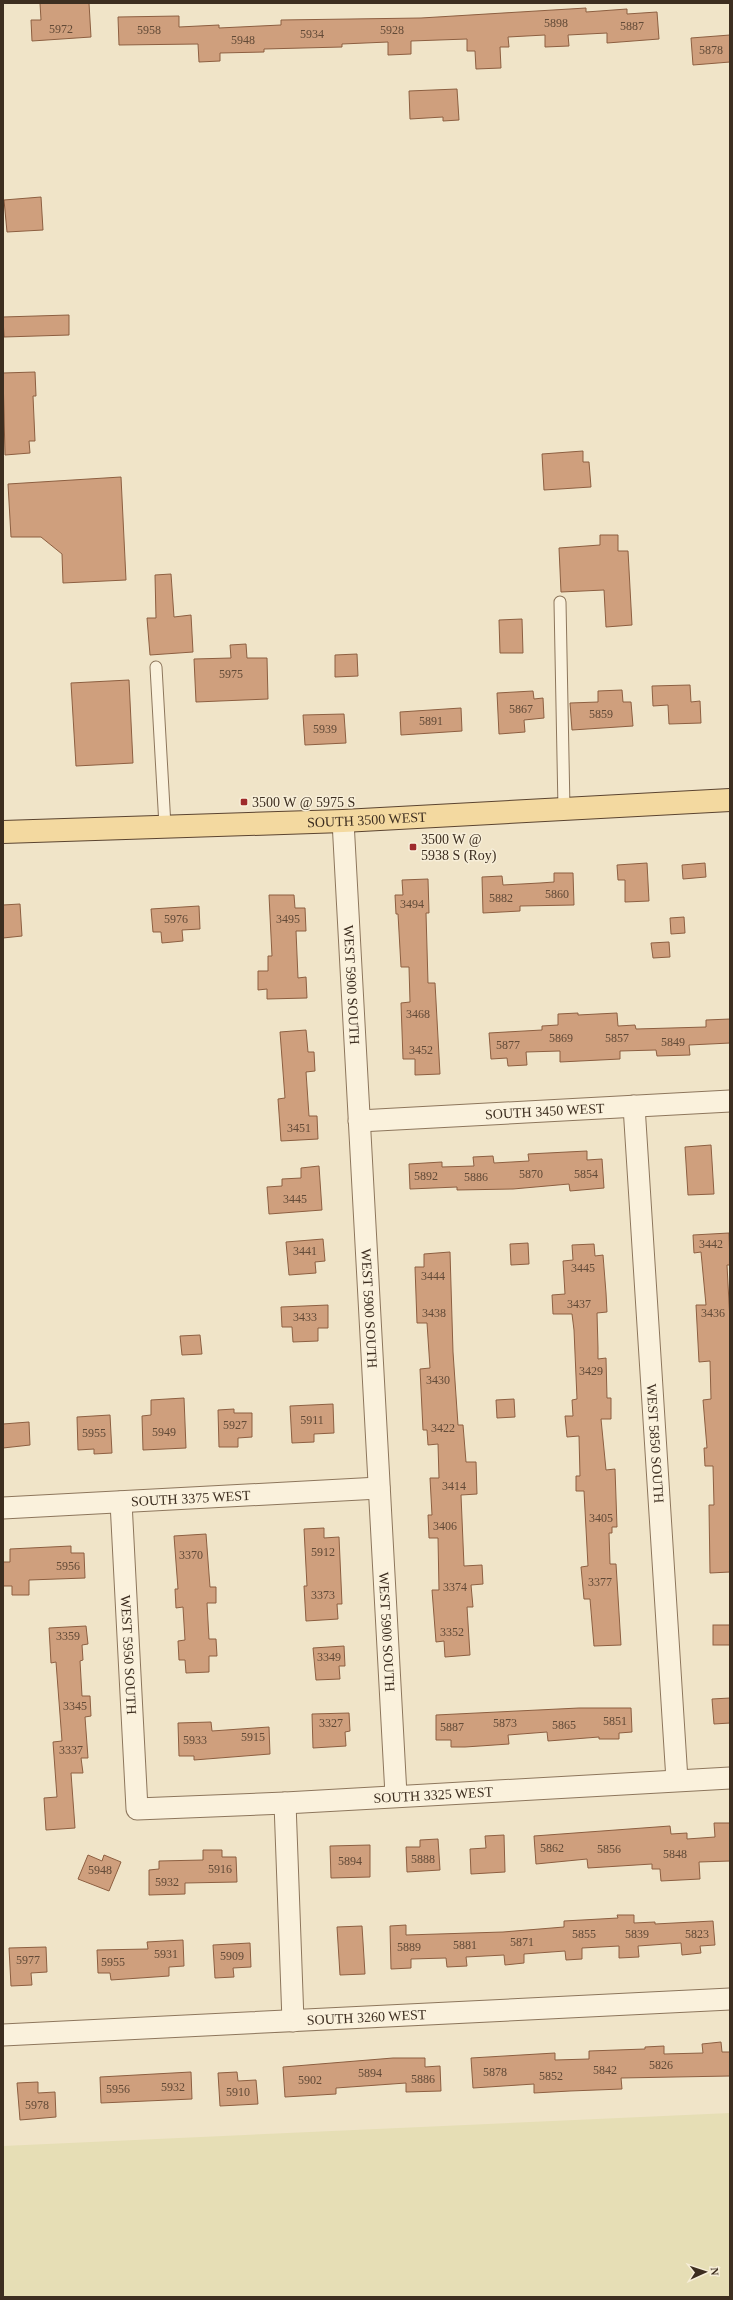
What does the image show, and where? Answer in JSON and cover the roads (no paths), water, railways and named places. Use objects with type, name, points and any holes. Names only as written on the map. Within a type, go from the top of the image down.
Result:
[{"type":"main road","name":"SOUTH 3500 WEST","points":[[3,832],[342,820],[730,800]]},
{"type":"street","name":"WEST 5900 SOUTH","points":[[342,820],[396,1795]]},
{"type":"street","name":"SOUTH 3450 WEST","points":[[359,1121],[730,1101]]},
{"type":"street","name":"WEST 5850 SOUTH","points":[[634,1106],[677,1780]]},
{"type":"street","name":"SOUTH 3375 WEST","points":[[3,1508],[379,1488]]},
{"type":"street","name":"WEST 5950 SOUTH","points":[[121,1502],[137,1809]]},
{"type":"street","name":"SOUTH 3325 WEST","points":[[137,1809],[285,1803],[396,1795],[730,1778]]},
{"type":"street","points":[[285,1803],[292,2021]]},
{"type":"street","name":"SOUTH 3260 WEST","points":[[3,2035],[730,1999]]},
{"type":"lane","points":[[560,602],[564,809]]},
{"type":"lane","points":[[156,667],[166,826]]},
{"type":"place","name":"3500 W @ 5975 S","points":[[244,802]]},
{"type":"place","name":"3500 W @ 5938 S (Roy)","points":[[413,847]]}]
